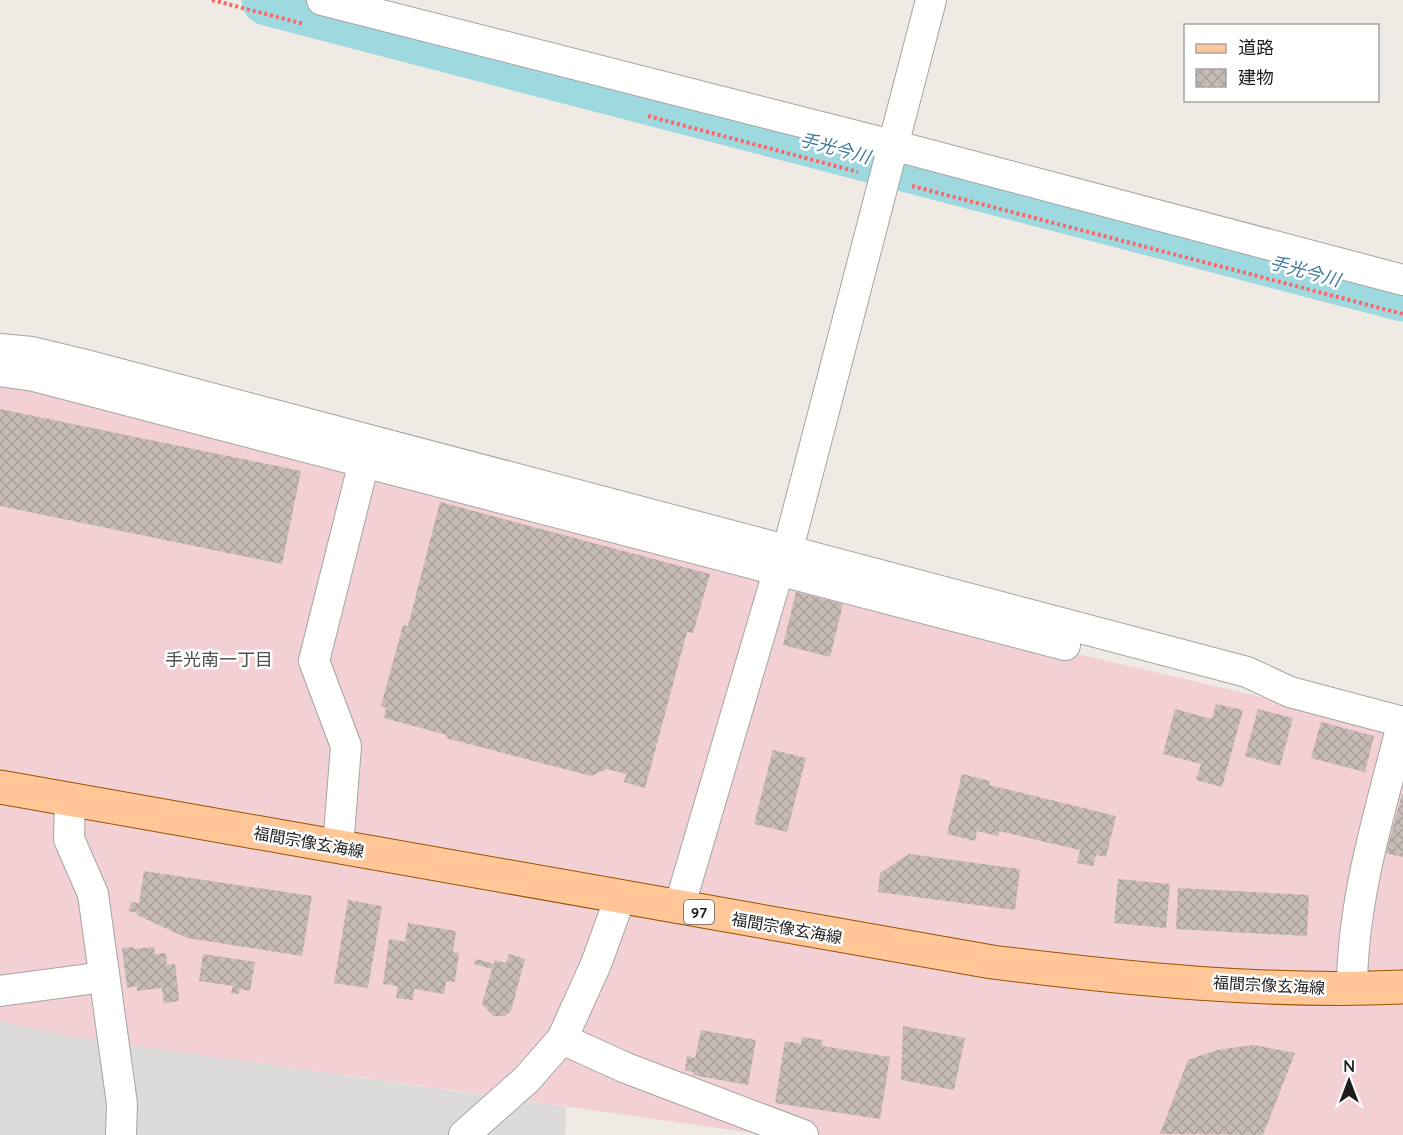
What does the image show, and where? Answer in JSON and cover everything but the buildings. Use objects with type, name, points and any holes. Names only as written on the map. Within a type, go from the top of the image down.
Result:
[{"type":"main road","name":"福間宗像玄海線","points":[[0,787],[957,957],[1119,978],[1352,989],[1403,987]]},
{"type":"street","points":[[322,0],[889,162],[1403,280]]},
{"type":"street","points":[[679,908],[783,561],[931,0]]},
{"type":"street","points":[[0,349],[32,352],[160,397]]},
{"type":"street","points":[[0,371],[160,397],[1041,628],[1246,672],[1290,692],[1403,722],[1366,869],[1352,964],[1352,989]]},
{"type":"street","points":[[338,847],[346,746],[314,661],[367,450]]},
{"type":"street","points":[[70,799],[69,839],[93,894],[122,1104],[121,1135]]},
{"type":"street","points":[[464,1135],[527,1079],[562,1039],[604,944],[620,898]]},
{"type":"street","points":[[0,991],[104,978]]},
{"type":"street","points":[[562,1039],[626,1068],[803,1135]]},
{"type":"path","points":[[889,162],[1403,314]]},
{"type":"shaded area","points":[[0,378],[975,630],[1403,730],[1403,1135],[767,1135],[75,1037],[0,1021]]},
{"type":"shaded area","points":[[0,1021],[75,1037],[566,1107],[565,1135],[0,1135]]},
{"type":"waterway","name":"手光今川","points":[[267,0],[1403,296]]},
{"type":"district","name":"手光南一丁目","points":[[219,659]]}]
